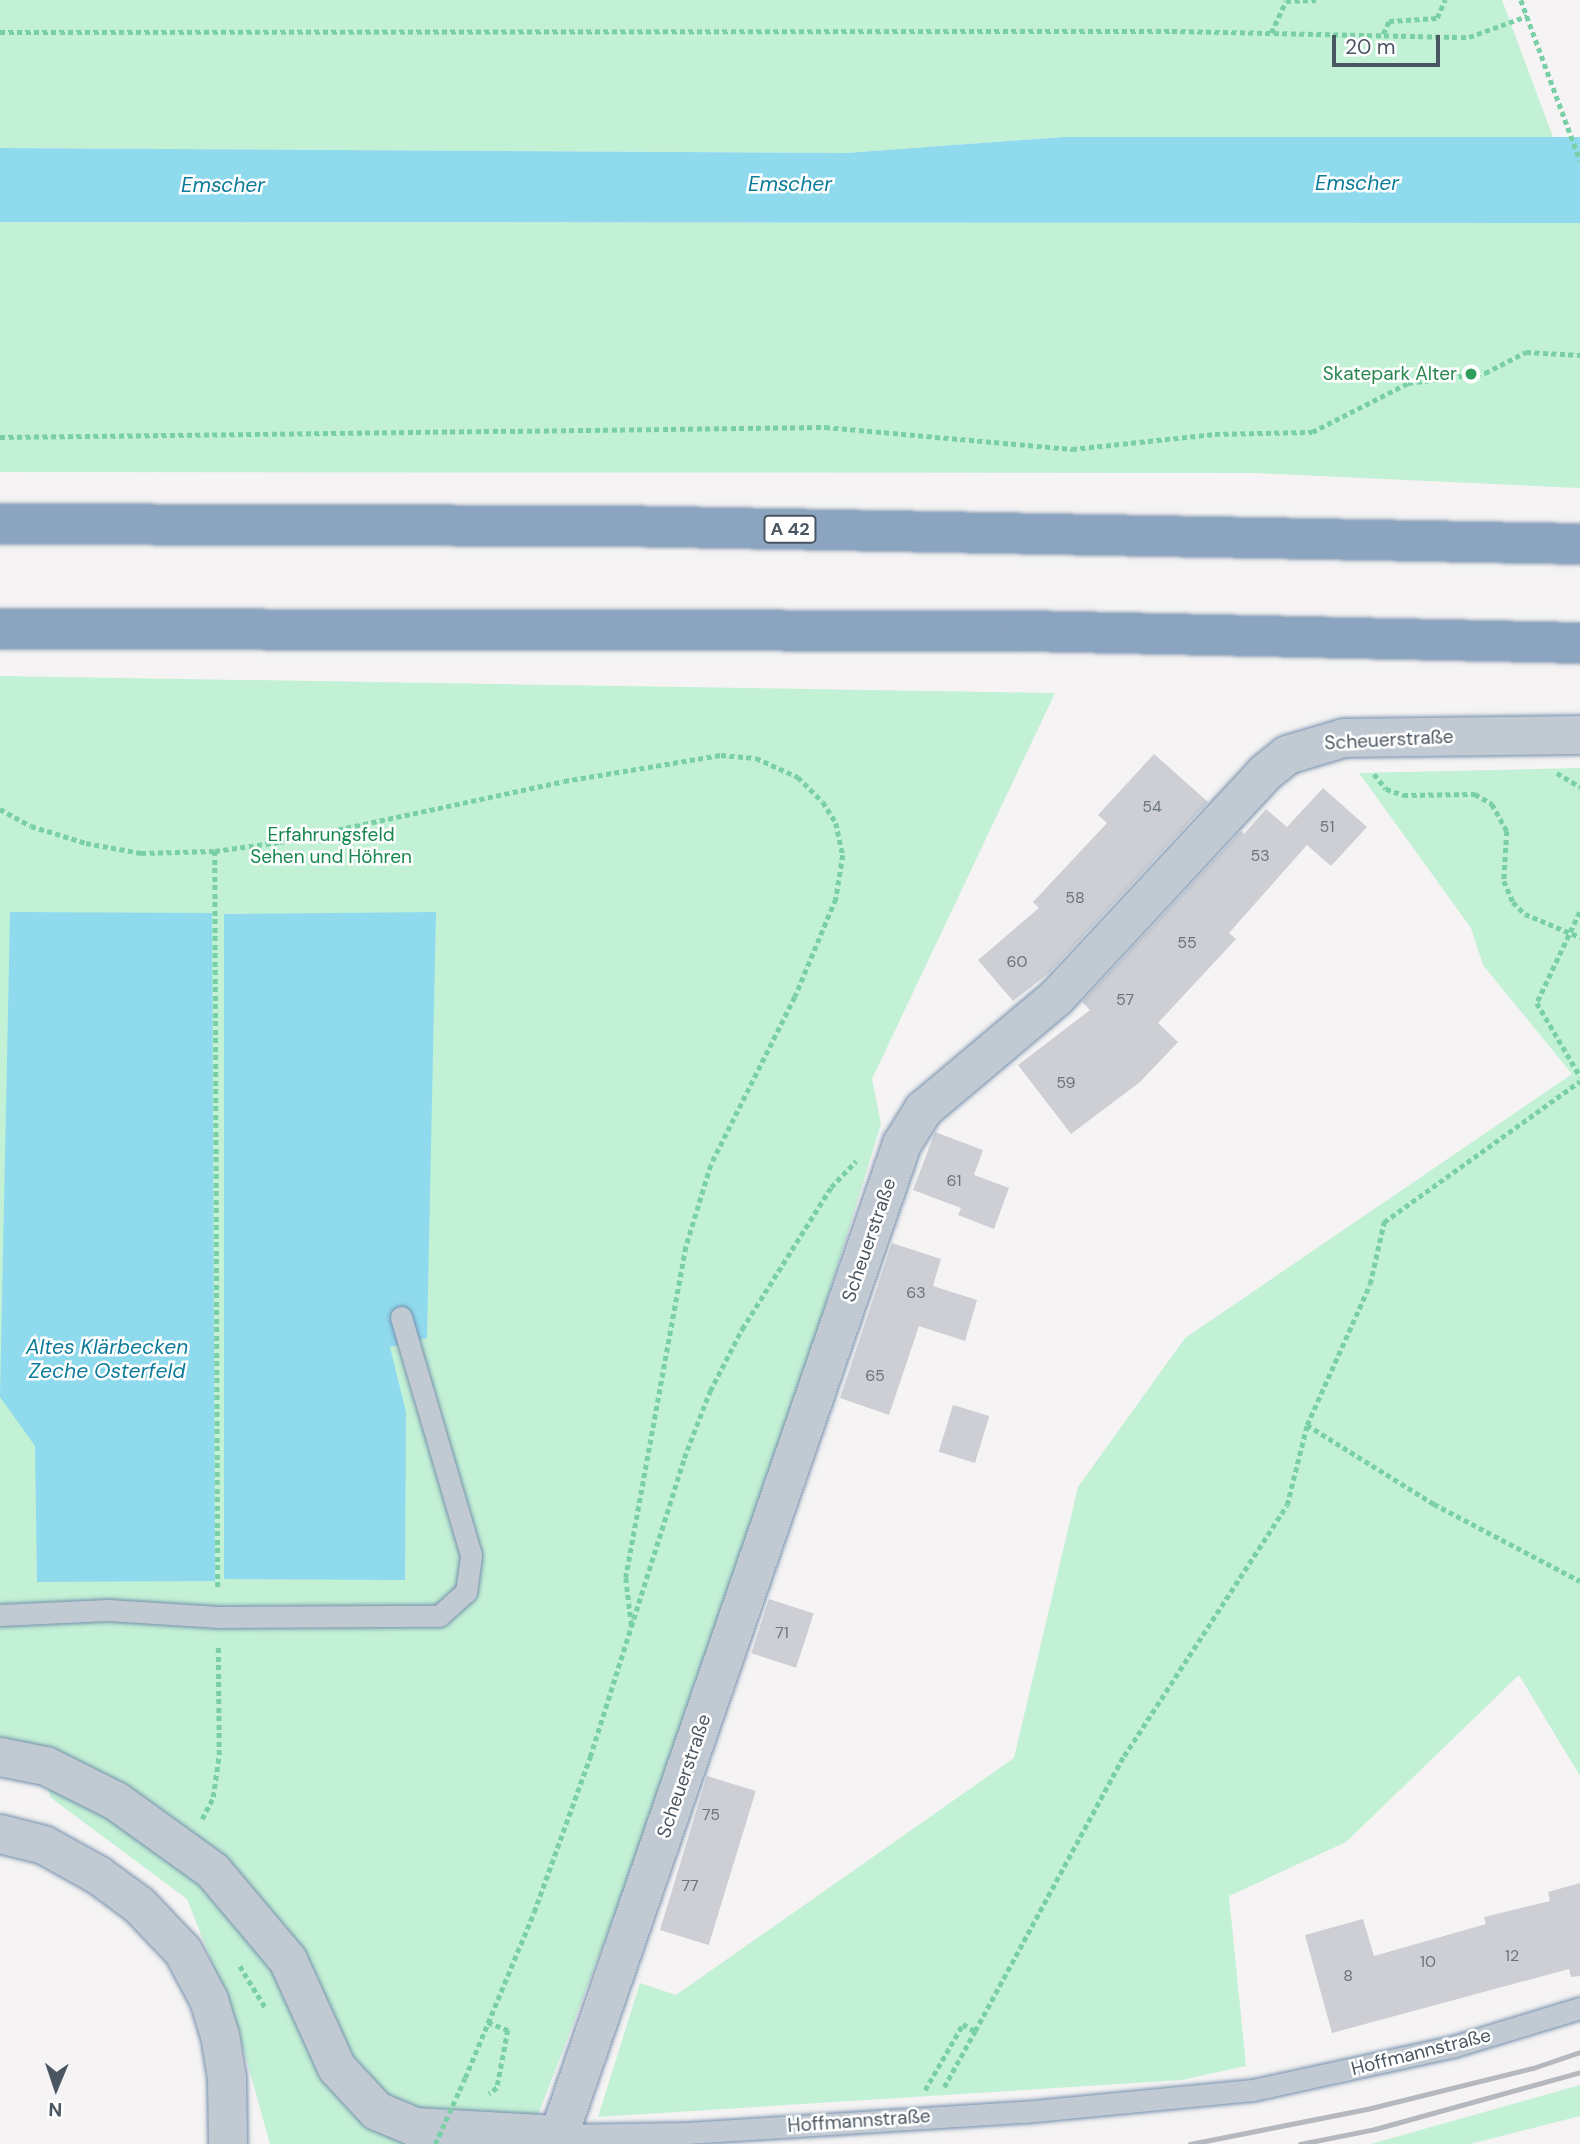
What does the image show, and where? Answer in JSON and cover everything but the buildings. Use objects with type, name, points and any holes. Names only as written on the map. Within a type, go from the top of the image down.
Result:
[{"type":"highway","name":"A 42","points":[[0,524],[618,526],[1580,544]]},
{"type":"highway","points":[[0,629],[1026,631],[1580,643]]},
{"type":"street","name":"Scheuerstraße","points":[[559,2135],[902,1144],[923,1110],[1058,997],[1275,763],[1303,747],[1344,738],[1580,734]]},
{"type":"street","name":"Hoffmannstraße","points":[[0,1757],[46,1766],[116,1801],[178,1843],[242,1901],[288,1960],[305,1989],[325,2046],[351,2087],[377,2112],[451,2138],[559,2135]]},
{"type":"street","points":[[0,1835],[44,1845],[98,1875],[139,1906],[183,1951],[209,2000],[220,2035],[227,2078],[228,2144]]},
{"type":"lane","points":[[0,1615],[108,1610],[219,1617],[439,1616],[466,1592],[471,1555],[401,1317]]},
{"type":"lane","name":"Hoffmannstraße","points":[[559,2135],[687,2133],[1252,2090],[1455,2046],[1580,2008]]},
{"type":"path","points":[[1271,33],[1286,1],[1316,0]]},
{"type":"path","points":[[1383,35],[1389,21],[1437,18],[1445,0]]},
{"type":"path","points":[[1521,0],[1580,160]]},
{"type":"path","points":[[0,32],[1271,33],[1469,37],[1527,16]]},
{"type":"path","points":[[0,437],[825,427],[1072,449],[1215,434],[1312,432],[1408,383],[1485,373],[1526,352],[1580,355]]},
{"type":"path","points":[[1344,738],[1386,789],[1404,795],[1475,794],[1492,804],[1507,831],[1504,881],[1513,902],[1525,914],[1580,937]]},
{"type":"path","points":[[0,809],[31,826],[86,844],[141,853],[215,851],[280,842],[564,780],[721,755],[756,758],[798,777],[823,802],[835,823],[843,855],[835,899],[795,997],[712,1166],[686,1247],[626,1578],[632,1629]]},
{"type":"path","points":[[215,851],[218,1586]]},
{"type":"path","points":[[941,2091],[1124,1756],[1287,1505],[1307,1425],[1370,1284],[1384,1222],[1580,1079],[1536,1003],[1580,912]]},
{"type":"path","points":[[451,2138],[465,2078],[534,1912],[632,1629],[684,1458],[710,1391],[742,1329],[831,1187],[853,1163],[875,1149],[902,1144]]},
{"type":"path","points":[[1307,1425],[1434,1504],[1580,1581]]},
{"type":"path","points":[[178,1843],[195,1831],[214,1797],[219,1755],[218,1652]]},
{"type":"path","points":[[451,2138],[472,2107],[497,2088],[508,2030],[488,2022]]},
{"type":"path","points":[[908,2118],[962,2024],[975,2031]]},
{"type":"green space","points":[[0,0],[1502,0],[1553,137],[1063,137],[846,153],[0,148]]},
{"type":"green space","points":[[0,222],[1580,223],[1580,488],[1254,473],[0,472]]},
{"type":"green space","name":"Erfahrungsfeld Sehen und Höhren","points":[[0,676],[1055,693],[872,1079],[881,1124],[785,1437],[653,1815],[527,2144],[270,2144],[237,2026],[187,1899],[51,1798],[36,1754],[0,1761]]},
{"type":"green space","points":[[1580,768],[1580,1776],[1519,1675],[1346,1842],[1229,1896],[1246,2066],[1182,2080],[598,2117],[640,1983],[676,1995],[1014,1758],[1078,1487],[1185,1338],[1572,1074],[1483,965],[1471,928],[1359,773]]},
{"type":"green space","points":[[1580,2085],[1580,2116],[1470,2144],[1371,2144]]},
{"type":"water","name":"Emscher","points":[[1063,137],[1580,137],[1580,223],[0,222],[0,148],[846,153]]},
{"type":"water","name":"Altes Klärbecken Zeche Osterfeld","points":[[10,912],[212,913],[215,1581],[37,1582],[35,1446],[0,1397]]},
{"type":"water","name":"Altes Klärbecken Zeche Osterfeld","points":[[436,912],[427,1338],[390,1347],[406,1412],[405,1580],[224,1579],[224,914]]},
{"type":"railway","points":[[1190,2144],[1367,2109],[1533,2068],[1580,2052]]},
{"type":"railway","points":[[1300,2144],[1375,2129],[1580,2072]]},
{"type":"place","name":"Skatepark Alter","points":[[1471,374]]}]
